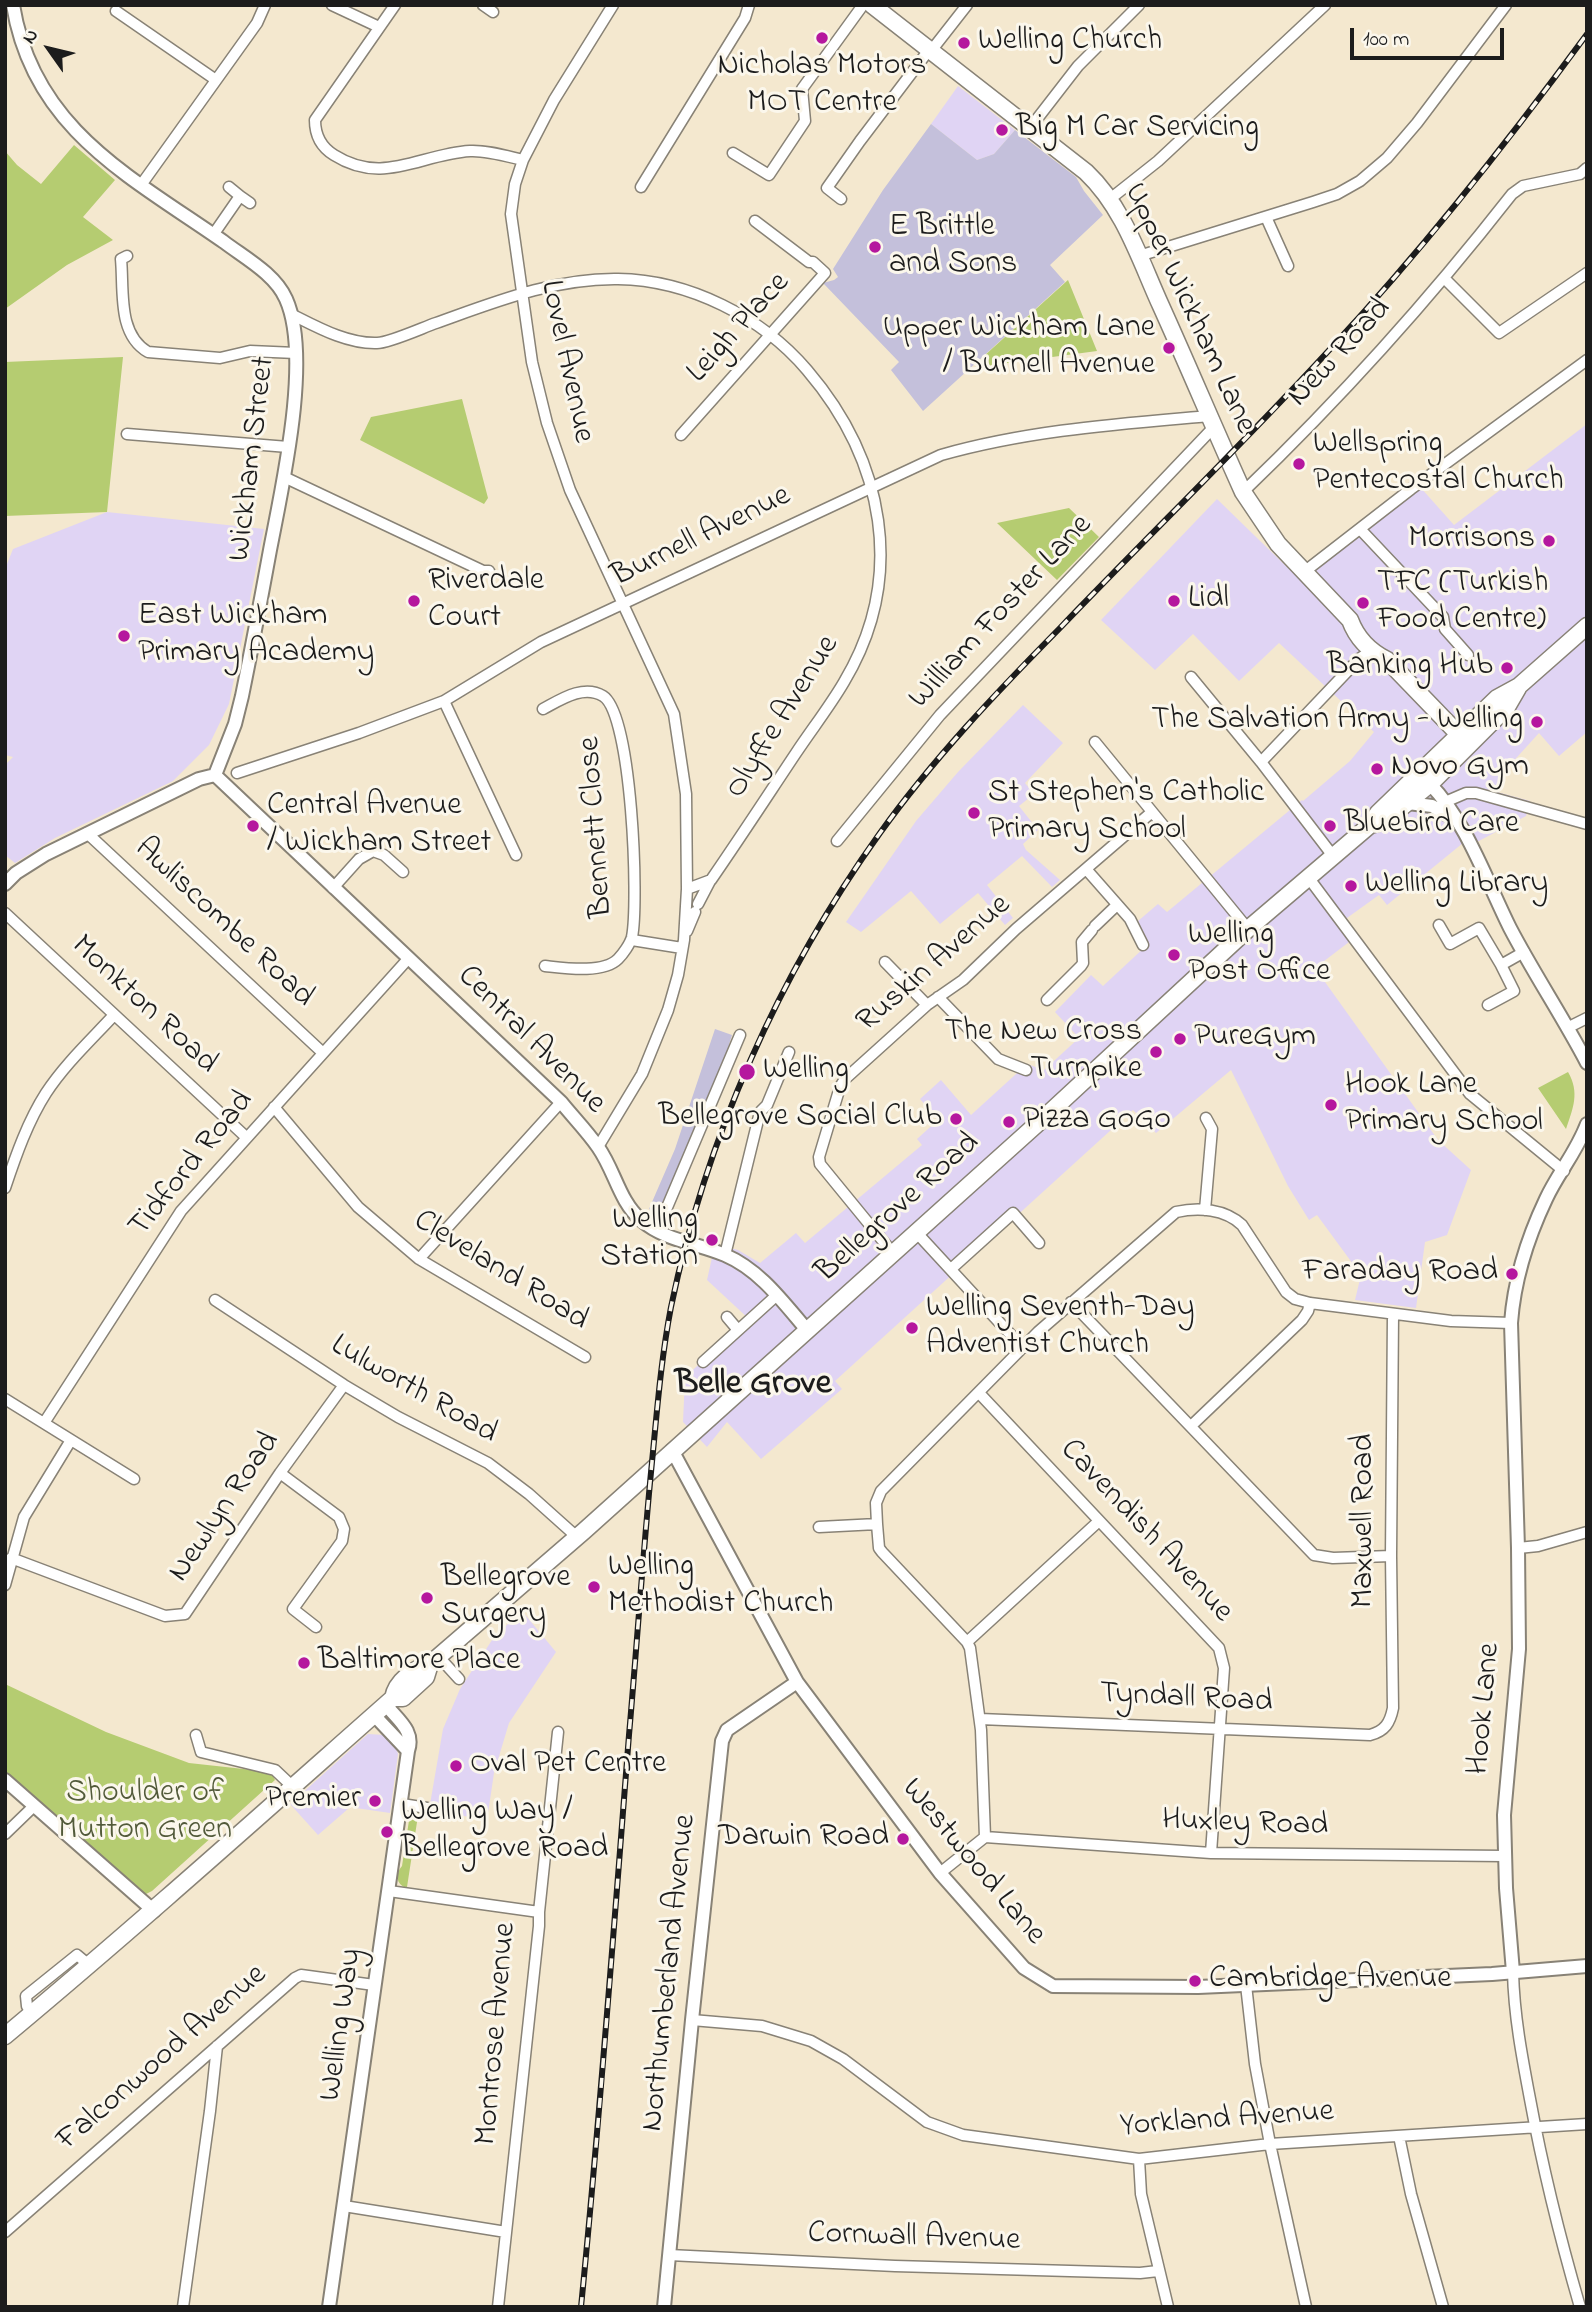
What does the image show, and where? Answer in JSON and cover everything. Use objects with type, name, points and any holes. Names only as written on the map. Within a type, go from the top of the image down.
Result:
[{"type":"main road","name":"Upper Wickham Lane","points":[[872,5],[1086,172],[1110,199],[1139,256],[1243,492],[1278,544],[1350,620],[1362,625],[1380,644],[1387,660]]},
{"type":"main road","name":"Upper Wickham Lane","points":[[1350,620],[1355,634],[1371,651],[1387,660],[1465,740]]},
{"type":"main road","points":[[1405,797],[1430,784],[1497,698],[1519,686],[1587,626]]},
{"type":"main road","points":[[1405,797],[1465,740]]},
{"type":"main road","name":"Bellegrove Road","points":[[5,2036],[154,1910],[384,1706],[403,1698],[426,1677],[434,1661],[577,1537],[1095,1072],[1248,929],[1370,825],[1378,813],[1405,797]]},
{"type":"street","name":"Wickham Street","points":[[13,5],[22,46],[44,92],[97,152],[250,260],[278,286],[286,298],[291,314],[296,353],[294,404],[284,477],[242,696],[235,724],[215,775]]},
{"type":"street","points":[[141,185],[257,23],[265,5]]},
{"type":"street","points":[[332,5],[379,27]]},
{"type":"street","points":[[395,5],[315,120],[319,141],[326,150],[356,166],[374,169],[389,169],[471,151],[523,160]]},
{"type":"street","points":[[483,5],[493,12]]},
{"type":"street","name":"Lovel Avenue","points":[[598,1146],[642,1074],[655,1045],[678,975],[687,889],[686,794],[674,714],[622,606],[560,466],[539,393],[511,214],[515,184],[523,160],[554,100],[613,5]]},
{"type":"street","points":[[641,187],[745,18],[749,5]]},
{"type":"street","points":[[733,153],[769,175],[805,121],[802,89],[863,5]]},
{"type":"street","points":[[841,198],[827,188],[860,141],[967,5]]},
{"type":"street","points":[[1030,128],[1079,66],[1139,5]]},
{"type":"street","points":[[1110,199],[1158,161],[1325,5]]},
{"type":"street","points":[[1139,256],[1337,194],[1360,181],[1387,158],[1417,123],[1506,5]]},
{"type":"street","points":[[116,12],[216,80]]},
{"type":"street","name":"New Road","points":[[1243,492],[1296,441],[1445,279],[1512,194],[1523,186],[1580,174],[1587,168]]},
{"type":"street","points":[[229,187],[250,203]]},
{"type":"street","points":[[213,234],[240,196]]},
{"type":"street","points":[[1266,217],[1288,266]]},
{"type":"street","name":"Leigh Place","points":[[681,435],[825,273],[755,221]]},
{"type":"street","points":[[127,256],[121,258],[127,329],[139,346],[148,352],[220,358],[250,351],[296,353]]},
{"type":"street","points":[[1445,279],[1500,333],[1587,273]]},
{"type":"street","name":"Olyffe Avenue","points":[[291,314],[334,335],[378,344],[523,293],[563,283],[619,279],[646,282],[676,288],[727,307],[770,335],[825,391],[841,416],[871,486],[881,532],[877,597],[865,638],[845,681],[710,880]]},
{"type":"street","points":[[1304,572],[1587,360]]},
{"type":"street","name":"Burnell Avenue","points":[[237,773],[359,733],[444,701],[541,642],[942,455],[1003,439],[1103,426],[1212,422]]},
{"type":"street","name":"William Foster Lane","points":[[837,841],[940,715],[1212,422]]},
{"type":"street","points":[[127,435],[288,447]]},
{"type":"street","points":[[284,477],[483,571],[489,571]]},
{"type":"street","points":[[1360,529],[1443,617],[1446,629],[1468,655]]},
{"type":"street","points":[[1261,762],[1359,659],[1371,651]]},
{"type":"street","points":[[1191,677],[1333,856]]},
{"type":"street","name":"Bennett Close","points":[[543,709],[568,696],[589,691],[608,700],[617,720],[625,759],[635,880],[632,940],[616,962],[584,970],[545,966]]},
{"type":"street","points":[[444,701],[516,855]]},
{"type":"street","points":[[1094,742],[1248,929]]},
{"type":"street","points":[[5,884],[11,872],[199,779],[215,775]]},
{"type":"street","name":"Central Avenue","points":[[215,775],[561,1102],[598,1146],[627,1205],[642,1221],[657,1231],[725,1255],[761,1279],[807,1330]]},
{"type":"street","points":[[1430,784],[1455,819],[1524,952],[1587,1063]]},
{"type":"street","points":[[1445,802],[1466,793],[1476,793],[1587,824]]},
{"type":"street","points":[[1405,797],[1432,806],[1455,819]]},
{"type":"street","name":"Ruskin Avenue","points":[[892,1252],[822,1169],[819,1157],[840,1087],[845,1079],[938,997],[962,980],[1152,812]]},
{"type":"street","name":"Awliscombe Road","points":[[87,833],[323,1053]]},
{"type":"street","points":[[333,888],[359,859],[373,850],[384,855],[403,872]]},
{"type":"street","points":[[1086,869],[1138,930],[1143,945]]},
{"type":"street","points":[[1308,877],[1470,1094],[1564,1171]]},
{"type":"street","points":[[687,889],[710,880]]},
{"type":"street","name":"Lovel Avenue","points":[[683,944],[710,880]]},
{"type":"street","points":[[1047,1000],[1081,966],[1082,942],[1118,905]]},
{"type":"street","name":"Monkton Road","points":[[5,913],[246,1138]]},
{"type":"street","points":[[1439,925],[1450,944],[1479,928],[1514,991],[1488,1005]]},
{"type":"street","name":"Bennett Close","points":[[632,940],[683,944]]},
{"type":"street","points":[[1501,965],[1524,952]]},
{"type":"street","name":"Tidford Road","points":[[44,1423],[181,1211],[408,959]]},
{"type":"street","points":[[885,962],[928,1006]]},
{"type":"street","points":[[938,997],[998,1059],[1026,1070]]},
{"type":"street","points":[[5,1188],[29,1124],[46,1093],[114,1015]]},
{"type":"street","points":[[1567,1028],[1587,1018]]},
{"type":"street","points":[[657,1231],[740,1034]]},
{"type":"street","points":[[725,1255],[757,1125],[789,1052]]},
{"type":"street","points":[[419,1259],[561,1102]]},
{"type":"street","name":"Cleveland Road","points":[[274,1107],[358,1207],[419,1259],[585,1357]]},
{"type":"street","points":[[1205,1210],[1212,1129],[1206,1118]]},
{"type":"street","name":"Hook Lane","points":[[1580,2307],[1556,2221],[1519,2041],[1504,1856],[1506,1775],[1519,1649],[1511,1323],[1515,1289],[1546,1198],[1581,1141],[1587,1124]]},
{"type":"street","points":[[940,1873],[985,1837],[980,1718],[971,1653],[967,1642],[879,1548],[876,1503],[881,1491],[1023,1348],[1169,1216],[1186,1210],[1205,1210],[1232,1216],[1242,1225],[1286,1292],[1295,1299],[1393,1314],[1477,1323],[1511,1323]]},
{"type":"street","points":[[951,1269],[1013,1213],[1039,1242]]},
{"type":"street","points":[[916,1232],[1023,1348]]},
{"type":"street","points":[[703,1362],[777,1295]]},
{"type":"street","name":"Lulworth Road","points":[[215,1300],[344,1385],[398,1417],[488,1463],[577,1537]]},
{"type":"street","points":[[1071,1302],[1314,1555],[1333,1558],[1391,1556]]},
{"type":"street","points":[[1191,1426],[1302,1320],[1310,1303]]},
{"type":"street","name":"Maxwell Road","points":[[1387,1726],[1393,1708],[1393,1314]]},
{"type":"street","points":[[727,1317],[738,1330]]},
{"type":"street","name":"Newlyn Road","points":[[12,1558],[165,1616],[185,1614],[279,1473],[344,1385]]},
{"type":"street","name":"Cavendish Avenue","points":[[979,1393],[1219,1648],[1224,1668],[1211,1853]]},
{"type":"street","points":[[5,1399],[134,1479]]},
{"type":"street","points":[[5,1585],[24,1517],[71,1440]]},
{"type":"street","name":"Westwood Lane","points":[[673,1450],[797,1682],[940,1873],[1024,1968],[1053,1986],[1151,1988],[1246,1985],[1587,1966]]},
{"type":"street","points":[[279,1473],[339,1517],[344,1529],[342,1541],[293,1609],[316,1628]]},
{"type":"street","points":[[967,1642],[1099,1521]]},
{"type":"street","points":[[818,1527],[877,1524]]},
{"type":"street","points":[[1518,1548],[1538,1546],[1587,1532]]},
{"type":"street","points":[[434,1661],[459,1679]]},
{"type":"street","name":"Northumberland Avenue","points":[[664,2307],[722,1741],[727,1730],[797,1682]]},
{"type":"street","name":"Welling Way","points":[[329,2307],[408,1751],[384,1706]]},
{"type":"street","name":"Tyndall Road","points":[[980,1718],[1370,1735],[1379,1733],[1387,1726]]},
{"type":"street","points":[[539,1912],[558,1732]]},
{"type":"street","points":[[196,1735],[201,1752],[275,1770],[293,1787]]},
{"type":"street","points":[[5,1780],[154,1910]]},
{"type":"street","points":[[402,1804],[427,1808]]},
{"type":"street","points":[[5,1834],[34,1806]]},
{"type":"street","name":"Huxley Road","points":[[985,1837],[1211,1853],[1504,1856]]},
{"type":"street","name":"Montrose Avenue","points":[[389,1891],[539,1912],[498,2307]]},
{"type":"street","name":"Falconwood Avenue","points":[[5,2232],[295,1978],[301,1975],[374,1985]]},
{"type":"street","points":[[1246,1985],[1255,2064],[1306,2307]]},
{"type":"street","name":"Yorkland Avenue","points":[[692,2020],[762,2026],[811,2041],[843,2059],[927,2122],[963,2135],[1139,2160],[1270,2144],[1587,2124]]},
{"type":"street","points":[[183,2307],[210,2111],[216,2046]]},
{"type":"street","points":[[1399,2136],[1420,2229],[1443,2307]]},
{"type":"street","points":[[1139,2160],[1141,2194],[1168,2307]]},
{"type":"street","points":[[344,2206],[506,2232]]},
{"type":"street","name":"Cornwall Avenue","points":[[669,2255],[895,2266],[1140,2273],[1158,2271]]},
{"type":"shaded area","points":[[958,86],[1015,130],[994,154],[977,160],[931,124]]},
{"type":"shaded area","points":[[931,124],[977,160],[994,154],[1015,130],[1076,177],[1103,215],[1050,265],[1065,282],[923,411],[891,370],[899,362],[823,283],[838,277],[833,269],[883,190]]},
{"type":"shaded area","points":[[1587,424],[1587,732],[1559,756],[1539,733],[1499,777],[1497,792],[1530,801],[1526,816],[1477,842],[1474,838],[1463,843],[1387,905],[1379,895],[1340,923],[1353,939],[1315,968],[1438,1140],[1471,1170],[1447,1235],[1425,1242],[1416,1308],[1355,1300],[1361,1275],[1317,1215],[1309,1220],[1288,1186],[1231,1070],[1156,1133],[1133,1110],[835,1381],[842,1389],[761,1459],[727,1422],[707,1447],[683,1422],[685,1377],[749,1319],[707,1280],[715,1244],[738,1250],[760,1263],[796,1233],[805,1243],[922,1145],[917,1139],[938,1120],[920,1099],[941,1080],[971,1115],[1027,1064],[1044,1070],[1079,1038],[1055,1012],[1091,975],[1103,986],[1146,946],[1138,921],[1158,904],[1167,912],[1350,761],[1374,732],[1279,643],[1239,681],[1193,634],[1155,670],[1101,620],[1217,499],[1291,571],[1353,542],[1421,488],[1454,525]]},
{"type":"shaded area","name":"East Wickham Primary Academy","points":[[107,512],[264,529],[229,704],[209,745],[173,781],[55,838],[15,863],[5,855],[5,765],[13,757],[5,755],[5,569],[13,549]]},
{"type":"shaded area","name":"St Stephen's Catholic Primary School","points":[[1023,705],[1063,743],[1025,783],[1034,794],[1019,806],[1038,830],[1023,844],[1026,850],[1060,880],[1052,887],[1022,856],[987,885],[1013,918],[1005,925],[978,893],[940,924],[911,891],[861,932],[846,922],[916,821],[958,772]]},
{"type":"shaded area","points":[[715,1029],[732,1035],[724,1061],[657,1212],[649,1209],[675,1149]]},
{"type":"shaded area","points":[[522,1611],[556,1652],[509,1723],[494,1773],[487,1820],[429,1810],[443,1729],[460,1689],[494,1637]]},
{"type":"shaded area","points":[[368,1734],[385,1735],[394,1742],[398,1754],[390,1813],[356,1808],[356,1802],[318,1835],[290,1804]]},
{"type":"green space","points":[[74,145],[115,180],[83,217],[113,240],[67,265],[5,309],[5,151],[17,165],[41,184]]},
{"type":"green space","points":[[1068,280],[1097,351],[985,366],[984,356]]},
{"type":"green space","points":[[123,357],[107,512],[5,516],[5,362]]},
{"type":"green space","points":[[462,399],[488,498],[484,504],[360,440],[371,417]]},
{"type":"green space","points":[[1069,508],[1099,537],[1057,580],[997,523]]},
{"type":"green space","points":[[1568,1072],[1574,1094],[1566,1129],[1538,1088]]},
{"type":"green space","name":"Shoulder of Mutton Green","points":[[5,1684],[106,1732],[189,1763],[271,1772],[275,1780],[152,1891],[144,1895],[5,1771]]},
{"type":"green space","points":[[419,1809],[406,1888],[398,1881],[398,1875],[402,1866],[410,1814]]},
{"type":"railway","points":[[581,2307],[646,1530],[665,1346],[671,1307],[704,1181],[751,1060],[779,1000],[843,887],[921,779],[1012,677],[1299,383],[1366,310],[1464,194],[1587,34]]},
{"type":"place","name":"Nicholas Motors MOT Centre","points":[[822,38]]},
{"type":"place","name":"Welling Church","points":[[964,43]]},
{"type":"place","name":"Big M Car Servicing","points":[[1002,130]]},
{"type":"place","name":"E Brittle and Sons","points":[[875,247]]},
{"type":"place","name":"Upper Wickham Lane / Burnell Avenue","points":[[1169,348]]},
{"type":"place","name":"Wellspring Pentecostal Church","points":[[1299,464]]},
{"type":"place","name":"Morrisons","points":[[1549,541]]},
{"type":"place","name":"Riverdale Court","points":[[414,601]]},
{"type":"place","name":"Lidl","points":[[1174,601]]},
{"type":"place","name":"TFC (Turkish Food Centre)","points":[[1363,603]]},
{"type":"place","name":"East Wickham Primary Academy","points":[[124,636]]},
{"type":"place","name":"Banking Hub","points":[[1507,668]]},
{"type":"place","name":"The Salvation Army - Welling","points":[[1537,722]]},
{"type":"place","name":"Novo Gym","points":[[1377,769]]},
{"type":"place","name":"St Stephen's Catholic Primary School","points":[[974,813]]},
{"type":"place","name":"Central Avenue / Wickham Street","points":[[253,826]]},
{"type":"place","name":"Bluebird Care","points":[[1330,826]]},
{"type":"place","name":"Welling Library","points":[[1351,886]]},
{"type":"place","name":"Welling Post Office","points":[[1174,955]]},
{"type":"place","name":"PureGym","points":[[1180,1039]]},
{"type":"place","name":"The New Cross Turnpike","points":[[1156,1052]]},
{"type":"place","name":"Welling","points":[[747,1072]]},
{"type":"place","name":"Hook Lane Primary School","points":[[1331,1105]]},
{"type":"place","name":"Bellegrove Social Club","points":[[956,1119]]},
{"type":"place","name":"Pizza GoGo","points":[[1009,1122]]},
{"type":"place","name":"Welling Station","points":[[712,1240]]},
{"type":"place","name":"Faraday Road","points":[[1512,1274]]},
{"type":"place","name":"Welling Seventh-Day Adventist Church","points":[[912,1328]]},
{"type":"place","name":"Welling Methodist Church","points":[[594,1587]]},
{"type":"place","name":"Bellegrove Surgery","points":[[427,1598]]},
{"type":"place","name":"Baltimore Place","points":[[304,1663]]},
{"type":"place","name":"Oval Pet Centre","points":[[456,1766]]},
{"type":"place","name":"Premier","points":[[375,1801]]},
{"type":"place","name":"Welling Way / Bellegrove Road","points":[[387,1832]]},
{"type":"place","name":"Darwin Road","points":[[903,1839]]},
{"type":"place","name":"Cambridge Avenue","points":[[1195,1981]]},
{"type":"district","name":"Belle Grove","points":[[753,1386]]}]
